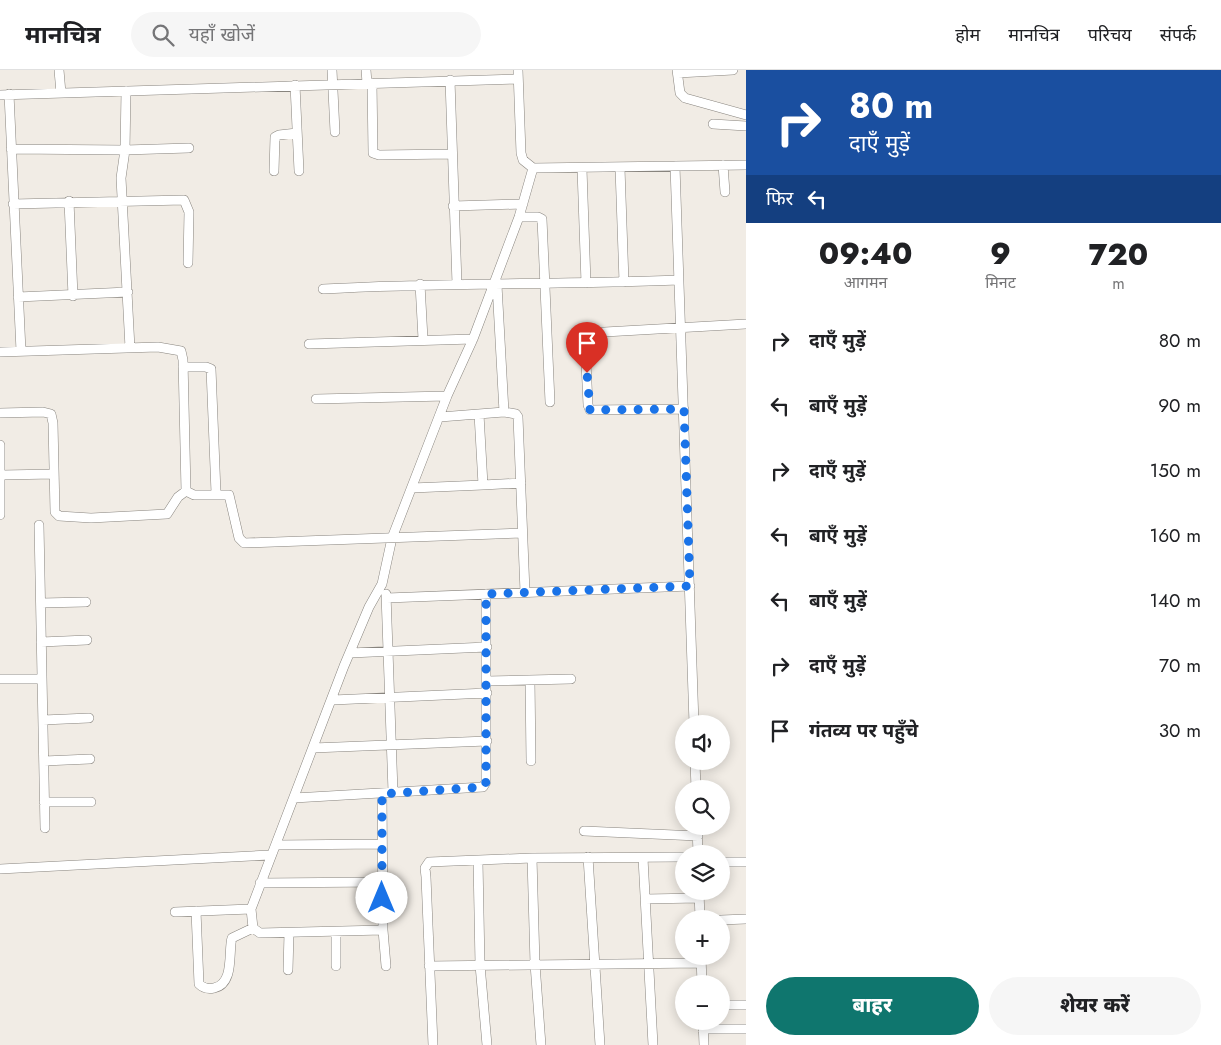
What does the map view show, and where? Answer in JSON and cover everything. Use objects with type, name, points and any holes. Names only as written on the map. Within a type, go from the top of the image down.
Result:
[{"type":"street","points":[[60,70],[61,93]]},
{"type":"street","points":[[332,70],[335,132]]},
{"type":"street","points":[[366,70],[370,83],[373,153],[379,155],[452,154]]},
{"type":"street","points":[[457,70],[454,80],[452,154],[457,284]]},
{"type":"street","points":[[733,70],[677,72],[680,93],[685,98],[746,115]]},
{"type":"street","points":[[21,351],[11,149],[5,95],[454,80],[518,75],[521,153],[523,160],[533,168],[582,169],[746,165]]},
{"type":"street","points":[[295,85],[299,171]]},
{"type":"street","points":[[126,91],[125,150],[121,170],[130,348]]},
{"type":"street","points":[[713,124],[746,126]]},
{"type":"street","points":[[274,171],[275,138],[279,135],[297,133]]},
{"type":"street","points":[[11,149],[125,150],[189,148]]},
{"type":"street","points":[[723,165],[725,192]]},
{"type":"street","points":[[675,166],[694,715]]},
{"type":"street","points":[[382,930],[260,933],[253,928],[251,909],[270,855],[276,844],[350,653],[384,577],[392,538],[447,396],[495,285],[519,217],[533,168]]},
{"type":"street","points":[[620,168],[624,282]]},
{"type":"street","points":[[582,169],[586,283]]},
{"type":"street","points":[[13,204],[179,199],[186,201],[189,212],[188,262]]},
{"type":"street","points":[[69,201],[73,296]]},
{"type":"street","points":[[453,206],[523,204]]},
{"type":"street","points":[[519,217],[538,217],[542,220],[550,402]]},
{"type":"street","points":[[323,288],[420,284],[495,285],[680,280]]},
{"type":"street","points":[[420,284],[423,339]]},
{"type":"street","points":[[495,285],[504,412]]},
{"type":"street","points":[[18,298],[128,292]]},
{"type":"street","points":[[684,409],[590,410],[588,405],[585,336],[590,331],[681,329],[746,324]]},
{"type":"street","points":[[309,344],[423,339],[473,339]]},
{"type":"street","points":[[0,352],[158,347],[176,349],[182,354],[183,367],[186,491]]},
{"type":"street","points":[[183,367],[206,367],[211,369],[216,494]]},
{"type":"street","points":[[316,399],[447,396]]},
{"type":"street","points":[[0,413],[43,412],[51,414],[55,512],[62,517],[91,518],[166,514],[178,497],[186,491]]},
{"type":"street","points":[[440,417],[504,412],[512,413],[518,417],[525,592]]},
{"type":"street","points":[[480,414],[483,486]]},
{"type":"street","points":[[0,445],[2,475],[0,515]]},
{"type":"street","points":[[2,475],[54,474]]},
{"type":"street","points":[[412,488],[521,483]]},
{"type":"street","points":[[186,491],[194,495],[226,494],[231,499],[236,529],[239,538],[244,543],[522,533]]},
{"type":"street","points":[[39,525],[45,828]]},
{"type":"street","points":[[384,577],[393,792]]},
{"type":"street","points":[[386,598],[690,586]]},
{"type":"street","points":[[294,798],[483,787],[486,782],[487,741],[486,594]]},
{"type":"street","points":[[40,603],[86,602]]},
{"type":"street","points":[[41,642],[87,640]]},
{"type":"street","points":[[350,653],[487,647]]},
{"type":"street","points":[[0,679],[42,678]]},
{"type":"street","points":[[487,681],[571,679]]},
{"type":"street","points":[[530,680],[531,761]]},
{"type":"street","points":[[332,700],[487,693]]},
{"type":"street","points":[[43,720],[89,718]]},
{"type":"street","points":[[313,748],[487,741]]},
{"type":"street","points":[[44,761],[90,760]]},
{"type":"street","points":[[382,794],[382,930],[386,966]]},
{"type":"street","points":[[44,802],[91,802]]},
{"type":"street","points":[[584,832],[675,831]]},
{"type":"street","points":[[276,844],[382,844]]},
{"type":"street","points":[[0,869],[270,855]]},
{"type":"street","points":[[433,1045],[427,865],[434,861],[588,857],[675,857]]},
{"type":"street","points":[[588,857],[593,963],[600,1045]]},
{"type":"street","points":[[532,858],[535,964],[541,1045]]},
{"type":"street","points":[[643,858],[653,1045]]},
{"type":"street","points":[[478,861],[480,965],[487,1045]]},
{"type":"street","points":[[730,862],[746,862]]},
{"type":"street","points":[[260,883],[382,882]]},
{"type":"street","points":[[645,900],[675,897]]},
{"type":"street","points":[[175,912],[251,909]]},
{"type":"street","points":[[196,911],[197,972],[199,984],[204,988],[214,988],[222,984],[228,974],[232,957],[232,938],[253,928]]},
{"type":"street","points":[[730,920],[746,919]]},
{"type":"street","points":[[336,932],[336,966]]},
{"type":"street","points":[[288,970],[289,933]]},
{"type":"street","points":[[429,966],[593,963],[648,964],[675,962]]},
{"type":"street","points":[[730,1005],[746,1005]]},
{"type":"street","points":[[730,1028],[746,1030]]},
{"type":"street","points":[[703,1030],[704,1045]]},
{"type":"route","points":[[382,898],[382,794],[464,790],[485,785],[487,741],[486,594],[690,586],[684,409],[590,410],[588,405],[587,373]]}]
